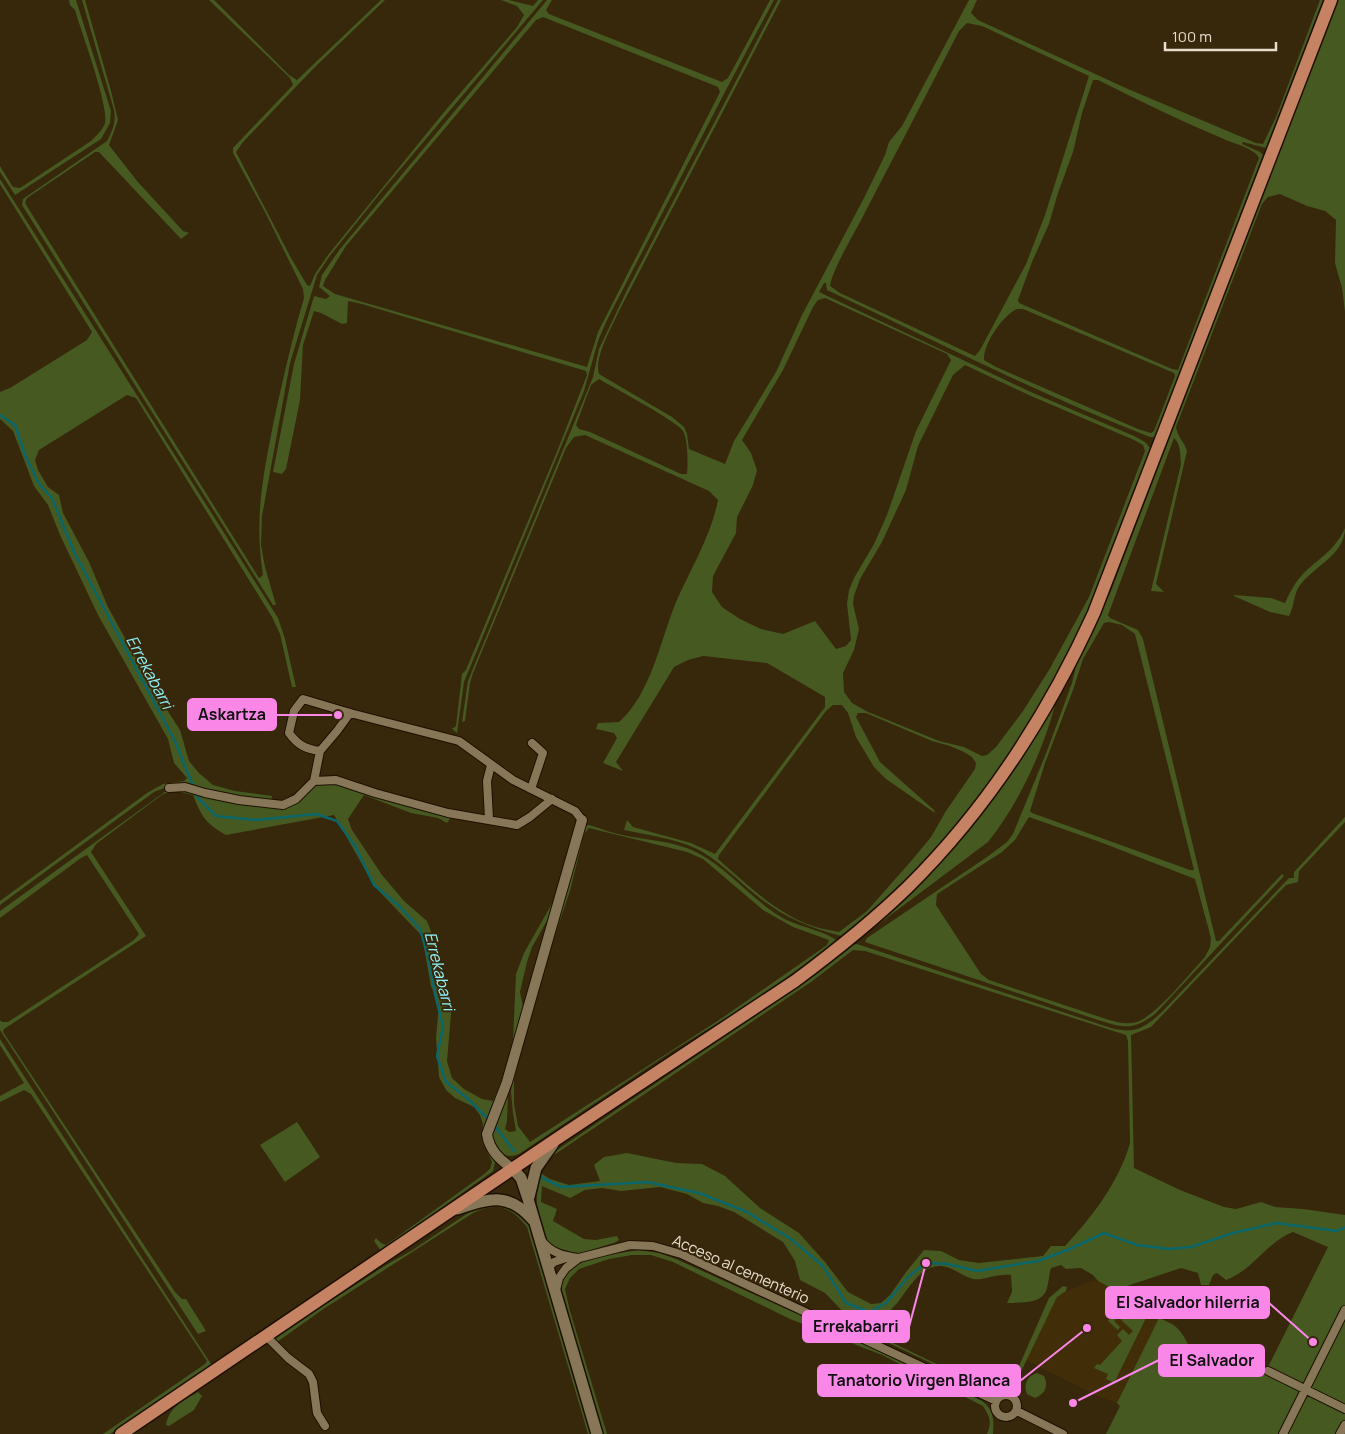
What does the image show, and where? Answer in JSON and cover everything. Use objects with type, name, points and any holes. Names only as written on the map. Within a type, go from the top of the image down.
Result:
[{"type":"main road","points":[[121,1434],[267,1337],[558,1138],[795,981],[849,940],[909,885],[977,809],[1006,770],[1034,727],[1079,646],[1094,613],[1330,0]]},
{"type":"main road","points":[[528,1198],[536,1168],[545,1153],[558,1138]]},
{"type":"main road","points":[[513,1169],[524,1186],[528,1198],[597,1434]]},
{"type":"main road","points":[[506,1200],[516,1195],[524,1186]]},
{"type":"main road","points":[[453,1210],[495,1199],[506,1200],[518,1205],[536,1224]]},
{"type":"street","points":[[320,751],[305,748],[295,742],[289,733],[294,711],[303,699],[459,741],[513,780],[575,811],[582,820],[507,1082],[487,1134],[488,1141],[498,1158],[513,1169]]},
{"type":"street","points":[[169,788],[185,787],[206,794],[283,805],[296,799],[314,781],[320,751],[338,731],[350,713]]},
{"type":"street","points":[[531,789],[543,753],[532,743]]},
{"type":"street","points":[[489,819],[487,781],[491,765]]},
{"type":"street","points":[[314,781],[336,780],[448,813],[517,825],[530,818],[552,799]]},
{"type":"street","points":[[540,1239],[546,1247],[570,1261],[559,1278],[556,1292]]},
{"type":"street","name":"Acceso al cementerio","points":[[549,1267],[554,1262],[570,1261],[630,1245],[653,1246],[681,1254],[996,1401]]},
{"type":"street","points":[[1283,1434],[1345,1310]]},
{"type":"street","points":[[267,1337],[288,1358],[309,1374],[313,1382],[317,1414],[325,1426]]},
{"type":"street","points":[[1268,1370],[1345,1409]]},
{"type":"street","points":[[1003,1395],[1013,1396],[1018,1403],[1017,1411],[1011,1417],[1003,1417],[995,1409],[996,1401],[1003,1395]]},
{"type":"street","points":[[1017,1411],[1063,1434]]},
{"type":"street","points":[[1340,1434],[1345,1425]]},
{"type":"shaded area","points":[[1098,1281],[1162,1312],[1117,1403],[1102,1398],[1026,1360],[1057,1297],[1062,1293],[1090,1282]]},
{"type":"green space","points":[[69,0],[76,0],[111,111],[110,123],[101,139],[15,195],[0,172],[0,166],[13,187],[20,188],[91,141],[105,123],[99,85],[75,10],[70,5]]},
{"type":"green space","points":[[82,0],[85,0],[118,120],[109,145],[137,181],[183,231],[189,233],[181,239],[99,152],[95,152],[27,198],[25,203],[259,578],[263,575],[259,535],[263,478],[281,389],[304,298],[303,289],[233,153],[233,148],[293,85],[290,78],[209,0],[214,0],[289,75],[297,80],[381,0],[385,0],[315,67],[243,142],[236,152],[291,258],[307,285],[310,286],[315,274],[328,255],[444,112],[517,27],[524,15],[517,6],[501,0],[533,6],[538,0],[543,0],[382,191],[329,257],[317,275],[290,363],[262,516],[261,545],[276,605],[273,605],[22,205],[23,199],[107,141],[114,126],[114,110]]},
{"type":"green space","points":[[547,0],[552,0],[546,10],[549,14],[722,82],[728,78],[770,0],[774,0],[606,322],[598,341],[584,391],[464,682],[457,733],[452,729],[456,726],[462,674],[466,670],[587,375],[586,371],[362,304],[348,301],[347,323],[342,324],[314,311],[303,345],[300,400],[286,469],[282,474],[273,472],[294,364],[314,296],[326,299],[330,296],[319,287],[322,275],[340,249]],"holes":[[[543,17],[718,87],[720,92],[598,332],[587,367],[335,294],[323,286],[346,246],[536,20]]]},
{"type":"green space","points":[[778,0],[781,0],[619,311],[604,342],[598,367],[599,374],[672,417],[684,427],[689,449],[725,464],[734,441],[776,372],[802,315],[865,196],[885,155],[889,142],[902,126],[969,0],[977,0],[971,13],[978,20],[1128,89],[1256,143],[1263,144],[1276,117],[1320,0],[1323,0],[1266,148],[1243,142],[1242,144],[1263,155],[1155,437],[1150,437],[1109,421],[987,366],[827,290],[826,283],[824,283],[819,292],[1033,393],[1134,436],[1145,442],[1151,449],[1108,562],[1080,628],[1035,713],[979,796],[947,835],[878,906],[841,936],[807,925],[786,915],[766,903],[719,863],[695,848],[669,839],[624,830],[627,820],[633,827],[691,843],[715,854],[825,707],[825,697],[767,663],[703,656],[688,660],[674,667],[616,762],[623,771],[603,763],[617,738],[614,733],[596,729],[598,723],[619,722],[630,710],[647,682],[676,602],[711,526],[718,500],[709,491],[585,435],[574,437],[566,448],[473,673],[465,721],[462,722],[468,681],[593,377],[599,349],[627,290]],"holes":[[[967,23],[982,26],[1089,76],[1045,215],[1026,264],[975,356],[840,293],[830,286],[842,255],[959,31]],[[1093,80],[1098,80],[1178,119],[1245,147],[1254,152],[1259,158],[1178,370],[1019,303],[1018,300],[1049,224],[1073,152],[1082,113]],[[825,298],[947,354],[951,360],[916,431],[887,515],[874,544],[849,590],[847,604],[851,640],[846,646],[836,649],[815,621],[783,634],[761,629],[740,619],[722,607],[712,592],[713,576],[736,533],[737,517],[753,485],[757,470],[751,453],[742,440],[783,370],[818,300]],[[1017,309],[1023,309],[1174,373],[1175,376],[1154,431],[1151,433],[1138,429],[984,360],[990,338],[1006,317]],[[965,365],[1031,396],[1134,440],[1143,445],[1145,451],[1089,597],[1049,670],[1023,711],[996,747],[987,755],[982,756],[964,747],[939,741],[868,712],[852,703],[844,692],[843,673],[854,650],[859,629],[853,604],[854,596],[860,579],[882,542],[906,490],[918,446],[953,375]],[[599,379],[658,413],[683,431],[687,445],[687,474],[681,474],[590,432],[579,429],[576,425],[591,385]],[[833,705],[842,705],[848,713],[856,737],[874,767],[886,779],[935,813],[934,810],[880,762],[856,717],[858,713],[866,713],[932,741],[950,746],[972,757],[976,763],[975,769],[946,811],[931,837],[867,911],[839,932],[813,926],[786,914],[751,888],[718,859],[719,855],[826,711]]]},
{"type":"green space","points":[[1337,0],[1345,0],[1345,312],[1342,288],[1335,263],[1336,220],[1325,211],[1307,206],[1280,194],[1268,197],[1262,204],[1176,427],[1187,451],[1156,584],[1164,592],[1151,591],[1181,464],[1179,446],[1174,438],[1108,615],[1110,618],[1138,630],[1143,639],[1216,941],[1219,941],[1282,874],[1284,876],[1156,1013],[1141,1023],[1128,1026],[1115,1025],[1098,1020],[865,942],[867,938],[987,857],[1007,842],[1013,834],[1047,751],[1072,683],[1076,666],[1111,591]],"holes":[[[1109,622],[1122,625],[1135,634],[1194,870],[1030,811],[1045,763],[1083,659],[1104,623]],[[1029,817],[1195,879],[1211,938],[1210,947],[1205,957],[1173,993],[1145,1018],[1133,1023],[1114,1021],[989,980],[981,974],[936,905],[937,894],[1002,852],[1015,840]]]},
{"type":"green space","points":[[0,179],[278,618],[296,687],[292,687],[280,634],[272,617],[136,398],[127,395],[39,450],[35,460],[38,470],[48,487],[59,495],[63,513],[89,562],[108,607],[149,682],[180,730],[189,761],[213,785],[235,791],[272,796],[271,803],[182,785],[154,792],[0,905],[0,901],[147,793],[163,784],[184,781],[187,778],[174,763],[168,739],[98,615],[48,505],[34,486],[13,431],[0,419],[0,392],[10,388],[87,340],[92,332],[0,184]]},
{"type":"green space","points":[[1345,528],[1344,537],[1335,552],[1307,577],[1298,588],[1289,616],[1270,612],[1234,596],[1271,598],[1285,603],[1298,579],[1331,549]]},
{"type":"green space","points":[[1055,705],[1044,741],[1028,777],[1019,795],[988,842],[868,932],[935,868],[970,830],[1009,778]]},
{"type":"green space","points":[[329,783],[345,785],[452,816],[447,823],[438,818],[411,813],[364,795],[348,819],[352,830],[382,875],[404,901],[427,921],[435,942],[439,969],[452,1003],[447,1061],[452,1078],[464,1089],[482,1099],[493,1101],[506,1069],[513,1040],[516,974],[524,953],[554,900],[553,910],[532,947],[527,962],[520,992],[524,1011],[514,1053],[490,1114],[495,1162],[493,1171],[381,1251],[374,1241],[376,1238],[386,1245],[483,1175],[490,1169],[492,1162],[482,1141],[483,1124],[480,1115],[474,1107],[455,1098],[446,1090],[439,1077],[436,1038],[439,1004],[431,986],[422,936],[375,887],[334,815],[226,835],[205,819],[193,795],[176,791],[163,794],[96,844],[91,852],[146,936],[4,1029],[3,1032],[175,1292],[182,1299],[186,1299],[206,1331],[198,1334],[0,1030],[0,1020],[8,1022],[134,940],[139,934],[87,855],[0,918],[0,911],[166,791],[180,789],[281,809],[296,803],[315,786]]},
{"type":"green space","points":[[1345,817],[1345,822],[1299,871],[1298,882],[1286,885],[1151,1027],[1131,1035],[1134,1168],[1180,1190],[1224,1207],[1236,1209],[1261,1202],[1275,1207],[1345,1215],[1345,1434],[1106,1434],[1120,1406],[1117,1403],[1159,1318],[1172,1324],[1181,1332],[1199,1364],[1208,1371],[1217,1372],[1252,1367],[1266,1371],[1328,1247],[1293,1232],[1275,1242],[1236,1275],[1226,1280],[1217,1273],[1213,1275],[1209,1285],[1201,1285],[1198,1273],[1181,1268],[1115,1290],[1098,1281],[1093,1275],[1081,1268],[1066,1269],[1061,1265],[1051,1268],[1047,1288],[1041,1297],[1036,1300],[1007,1303],[1012,1292],[1011,1275],[973,1279],[950,1268],[934,1266],[916,1278],[898,1302],[882,1318],[852,1321],[825,1293],[800,1280],[795,1261],[783,1242],[734,1212],[703,1203],[687,1194],[660,1187],[621,1191],[602,1188],[585,1190],[570,1198],[542,1186],[541,1202],[557,1209],[553,1221],[584,1239],[596,1240],[617,1236],[619,1240],[573,1254],[559,1251],[546,1241],[540,1226],[537,1207],[537,1179],[539,1172],[550,1179],[569,1185],[600,1181],[594,1165],[604,1157],[627,1153],[676,1163],[702,1164],[725,1176],[760,1208],[799,1233],[848,1292],[871,1304],[881,1303],[890,1295],[924,1250],[941,1251],[959,1260],[979,1263],[1043,1256],[1051,1246],[1065,1246],[1104,1198],[1119,1171],[1130,1143],[1128,1041],[1126,1035],[865,951],[853,950],[811,982],[548,1159],[551,1154],[807,981],[853,945],[857,944],[1111,1028],[1119,1030],[1138,1029],[1161,1013],[1289,878],[1294,878],[1294,872]]},
{"type":"green space","points":[[589,825],[618,834],[669,843],[696,852],[719,866],[760,902],[781,917],[827,935],[837,941],[758,998],[671,1052],[519,1154],[507,1156],[497,1150],[493,1144],[491,1130],[505,1094],[508,1095],[505,1129],[509,1132],[516,1131],[511,1092],[513,1072],[535,986],[564,901],[583,826]],"holes":[[[589,828],[687,852],[703,859],[763,910],[793,927],[829,940],[827,945],[722,1018],[530,1142],[518,1126],[514,1104],[514,1080],[535,993],[570,891],[584,834]]]},
{"type":"green space","points":[[0,1039],[211,1364],[110,1434],[103,1434],[207,1361],[31,1094],[24,1090],[0,1102],[0,1096],[24,1083],[0,1045]]},
{"type":"green space","points":[[297,1122],[320,1157],[285,1182],[260,1145]]},
{"type":"green space","points":[[502,1203],[519,1211],[531,1226],[592,1434],[588,1434],[527,1227],[515,1214],[503,1208],[489,1208],[473,1213],[322,1310],[277,1342],[275,1339],[480,1205]]},
{"type":"green space","points":[[639,1250],[659,1253],[676,1259],[890,1356],[982,1401],[991,1412],[993,1434],[987,1434],[989,1420],[983,1406],[882,1355],[790,1319],[673,1262],[651,1255],[632,1255],[609,1259],[579,1269],[570,1278],[565,1289],[607,1434],[602,1434],[562,1294],[562,1284],[570,1269],[576,1265],[603,1256]]},
{"type":"green space","points":[[1063,1286],[1067,1287],[1066,1291],[1057,1297],[1015,1384],[994,1393],[855,1327],[856,1325],[980,1385],[1000,1387],[1012,1382],[1049,1298]]},
{"type":"green space","points":[[1123,1304],[1147,1316],[1114,1383],[1106,1379],[1108,1374],[1094,1368],[1097,1364],[1100,1365],[1122,1341],[1117,1335],[1123,1329],[1129,1335],[1133,1331],[1118,1317],[1114,1321],[1120,1327],[1118,1330],[1108,1321]]},
{"type":"green space","points":[[1037,1373],[1044,1376],[1046,1386],[1044,1392],[1035,1398],[1027,1394],[1025,1387],[1028,1379]]},
{"type":"green space","points":[[198,1392],[202,1396],[194,1410],[169,1426],[166,1425],[173,1409]]},
{"type":"waterway","name":"Errekabarri","points":[[0,415],[15,425],[25,455],[39,484],[52,498],[74,552],[175,741],[193,786]]},
{"type":"waterway","name":"Errekabarri","points":[[195,791],[198,798],[216,816],[256,820],[316,814],[337,821],[355,846],[374,885],[399,906],[420,929],[443,1027],[437,1056],[446,1082],[467,1098],[486,1117]]},
{"type":"waterway","name":"Errekabarri","points":[[494,1125],[514,1151]]},
{"type":"waterway","name":"Errekabarri","points":[[540,1177],[562,1187],[647,1182],[699,1193],[747,1212],[791,1239],[823,1266],[846,1303],[869,1312],[886,1303],[908,1277],[926,1263],[948,1264],[977,1271],[1038,1261],[1104,1233],[1137,1245],[1169,1249],[1191,1247],[1233,1233],[1276,1223],[1337,1231],[1345,1227]]},
{"type":"place","name":"Askartza","points":[[338,715]]},
{"type":"place","name":"Errekabarri","points":[[926,1263]]},
{"type":"place","name":"Tanatorio Virgen Blanca","points":[[1087,1328]]},
{"type":"place","name":"El Salvador hilerria","points":[[1313,1342]]},
{"type":"place","name":"El Salvador","points":[[1073,1403]]}]
